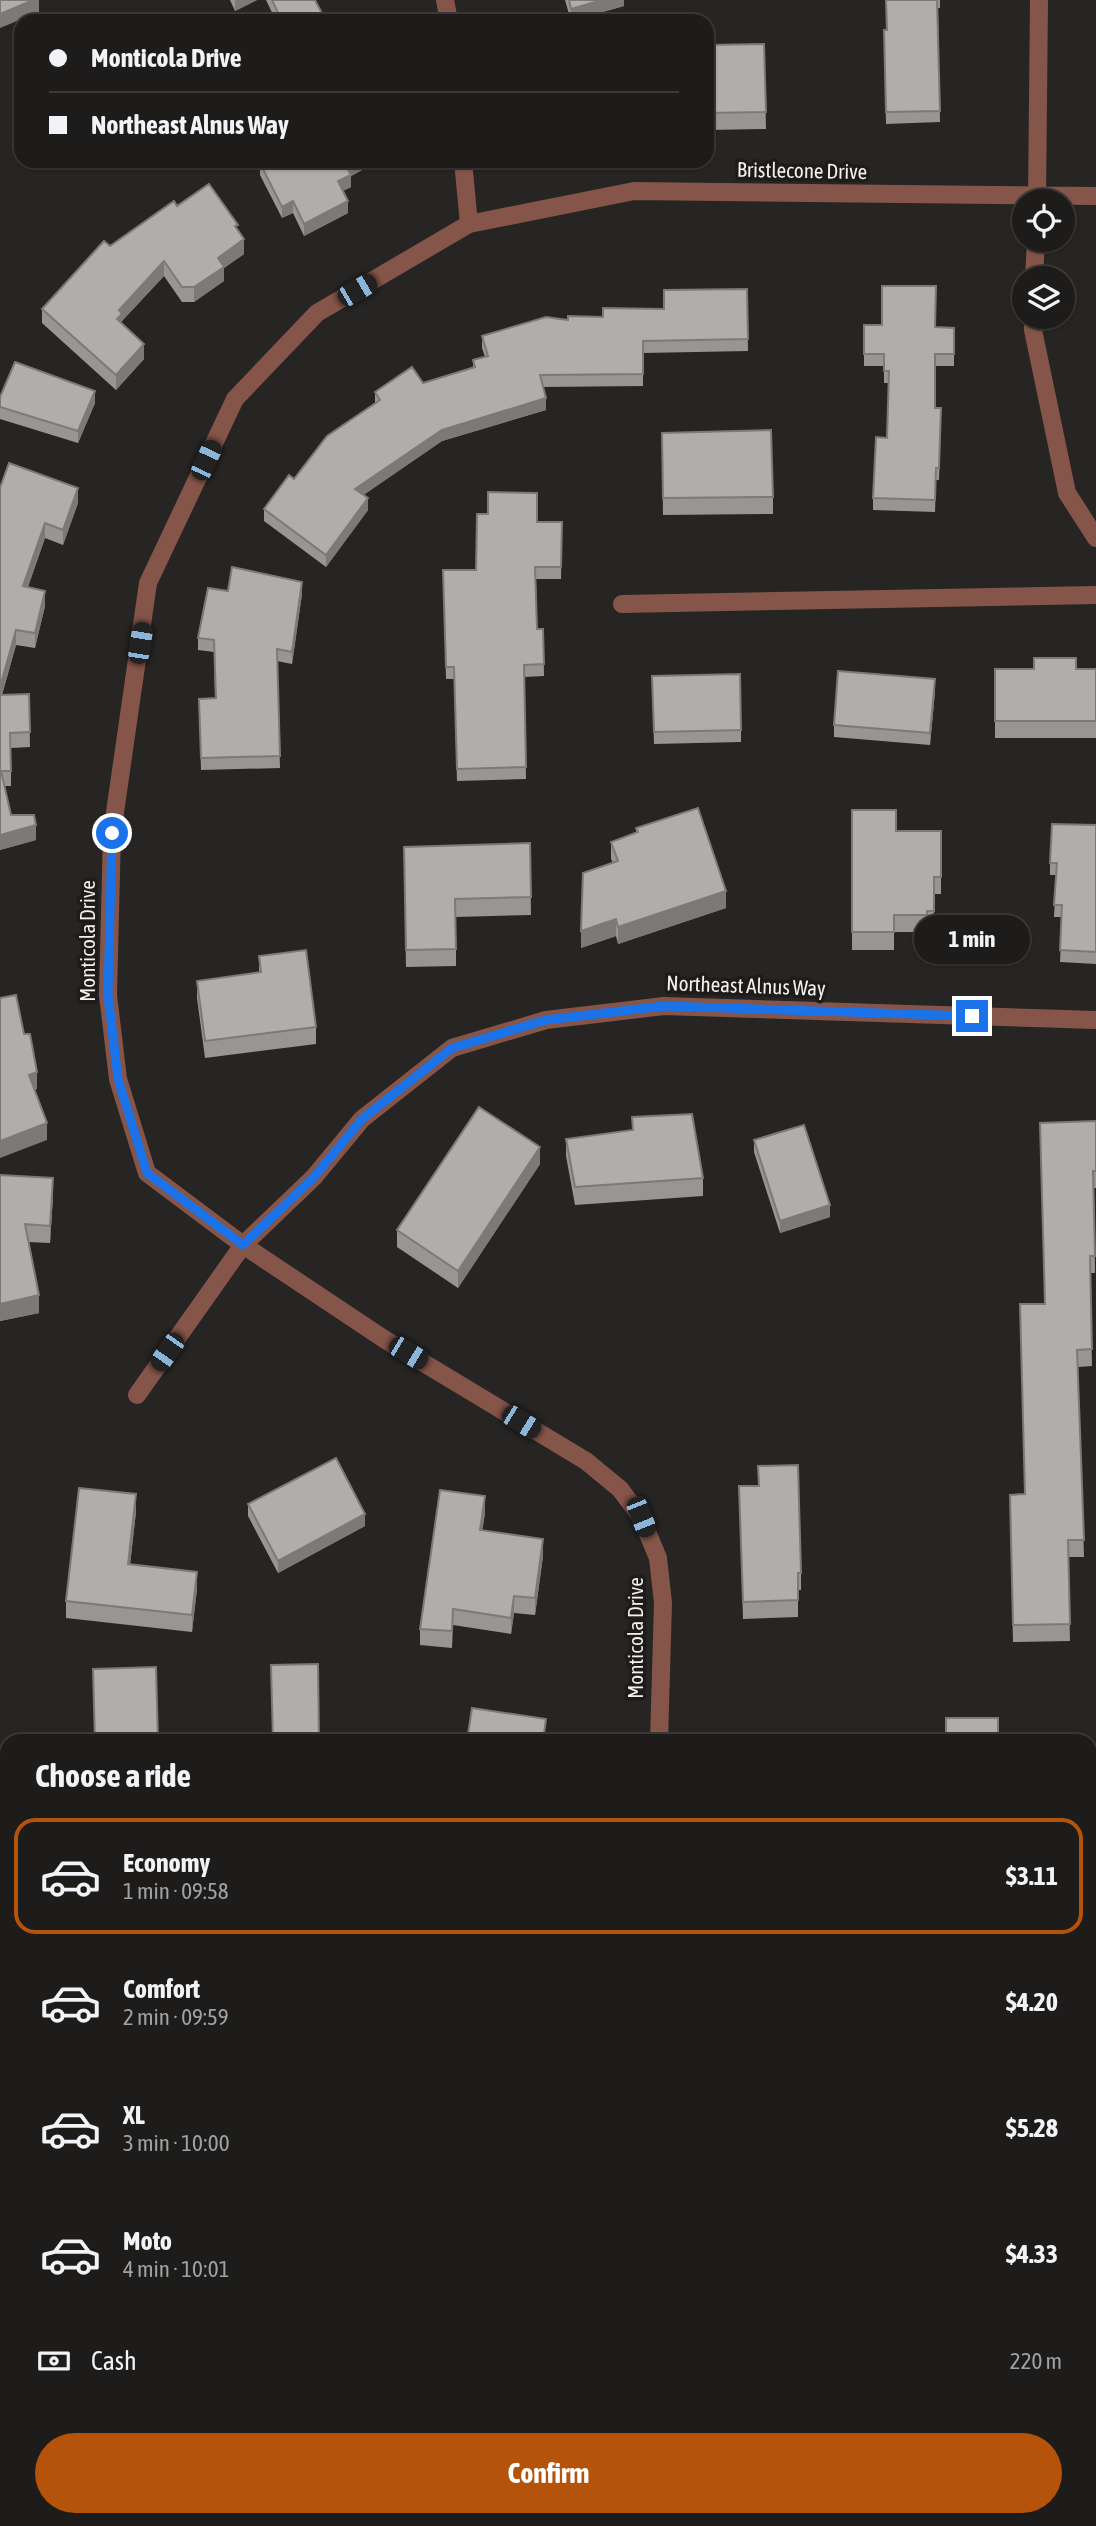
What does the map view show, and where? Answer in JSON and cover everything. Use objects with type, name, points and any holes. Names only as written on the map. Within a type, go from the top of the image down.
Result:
[{"type":"street","points":[[1037,189],[1039,0]]},
{"type":"street","points":[[464,168],[470,224]]},
{"type":"street","name":"Bristlecone Drive","points":[[470,224],[634,191],[1012,199]]},
{"type":"street","name":"Bristlecone Drive","points":[[1075,197],[1096,196]]},
{"type":"street","name":"Monticola Drive","points":[[470,224],[317,313],[235,399],[148,583],[112,833],[108,995],[118,1079],[147,1173],[243,1245],[384,1339],[586,1461],[620,1489],[641,1517],[658,1558],[663,1602],[659,1734]]},
{"type":"street","points":[[1033,329],[1067,493],[1096,538]]},
{"type":"street","points":[[622,604],[1096,596]]},
{"type":"street","name":"Northeast Alnus Way","points":[[137,1395],[243,1245],[314,1177],[362,1119],[452,1048],[546,1020],[664,1006],[1096,1020]]},
{"type":"building","points":[[0,0],[33,0],[0,14]]},
{"type":"building","points":[[272,0],[315,0],[322,14],[279,14]]},
{"type":"building","points":[[569,0],[602,0],[571,9]]},
{"type":"building","points":[[886,0],[937,0],[940,111],[886,112]]},
{"type":"building","points":[[764,44],[766,112],[714,113],[714,45]]},
{"type":"building","points":[[262,168],[347,168],[351,175],[338,181],[348,201],[304,224],[293,201],[282,207]]},
{"type":"building","points":[[209,184],[238,225],[235,226],[244,239],[218,258],[224,267],[194,287],[182,287],[164,261],[119,310],[122,314],[117,319],[144,344],[116,375],[42,309],[104,241],[110,246],[174,201],[177,206]]},
{"type":"building","points":[[882,286],[936,286],[935,327],[954,328],[954,354],[935,354],[935,408],[941,408],[935,500],[873,498],[876,437],[887,438],[889,371],[884,371],[884,354],[864,354],[864,325],[882,325]]},
{"type":"building","points":[[747,289],[748,339],[643,341],[643,374],[540,375],[546,398],[442,430],[355,489],[368,498],[326,555],[264,509],[289,475],[294,479],[327,436],[380,400],[375,392],[412,367],[423,383],[475,367],[473,360],[488,356],[482,336],[546,317],[568,320],[568,316],[603,317],[603,308],[664,309],[664,290]]},
{"type":"building","points":[[15,362],[95,391],[78,431],[0,407],[0,397]]},
{"type":"building","points":[[771,430],[773,497],[663,498],[662,433]]},
{"type":"building","points":[[9,463],[78,488],[63,530],[45,523],[23,586],[45,591],[35,633],[16,630],[0,687],[0,488]]},
{"type":"building","points":[[488,492],[537,493],[537,522],[562,522],[561,567],[535,567],[537,629],[543,629],[544,664],[524,665],[526,767],[457,769],[454,667],[446,667],[443,570],[476,570],[477,514],[488,514]]},
{"type":"building","points":[[232,567],[302,582],[292,652],[277,649],[280,756],[201,758],[199,699],[216,698],[214,640],[198,638],[208,588],[228,591]]},
{"type":"building","points":[[1034,658],[1076,658],[1076,669],[1096,669],[1096,721],[995,721],[995,669],[1034,669]]},
{"type":"building","points":[[838,671],[935,679],[930,733],[834,725]]},
{"type":"building","points":[[740,674],[741,730],[654,732],[652,676]]},
{"type":"building","points":[[29,694],[30,732],[10,733],[11,771],[1,771],[11,815],[34,815],[36,825],[0,835],[0,695]]},
{"type":"building","points":[[698,808],[726,891],[618,927],[616,919],[581,931],[583,873],[618,861],[611,842],[638,832],[636,828]]},
{"type":"building","points":[[852,810],[896,810],[896,831],[941,831],[941,877],[934,877],[934,911],[927,911],[927,915],[894,915],[894,932],[852,932]]},
{"type":"building","points":[[1052,824],[1096,825],[1096,952],[1060,950],[1062,905],[1054,905],[1057,863],[1050,863]]},
{"type":"building","points":[[530,843],[531,897],[455,899],[456,949],[406,950],[404,847]]},
{"type":"building","points":[[306,950],[316,1027],[205,1041],[197,981],[261,972],[259,956]]},
{"type":"building","points":[[16,995],[24,1034],[30,1034],[37,1072],[29,1075],[47,1123],[0,1141],[0,998]]},
{"type":"building","points":[[479,1107],[540,1147],[458,1271],[397,1230]]},
{"type":"building","points":[[692,1114],[703,1178],[575,1187],[566,1139],[633,1130],[632,1117]]},
{"type":"building","points":[[1096,1121],[1096,1171],[1093,1171],[1095,1256],[1090,1256],[1092,1349],[1077,1350],[1084,1540],[1068,1540],[1070,1624],[1013,1625],[1010,1495],[1025,1494],[1020,1304],[1045,1304],[1040,1123]]},
{"type":"building","points":[[804,1125],[830,1205],[780,1221],[754,1140]]},
{"type":"building","points":[[0,1175],[53,1178],[50,1226],[25,1224],[39,1295],[0,1304]]},
{"type":"building","points":[[336,1458],[365,1514],[278,1561],[248,1504]]},
{"type":"building","points":[[798,1465],[801,1573],[798,1573],[798,1600],[743,1602],[739,1486],[759,1486],[758,1466]]},
{"type":"building","points":[[79,1488],[136,1494],[128,1564],[197,1572],[192,1615],[66,1601]]},
{"type":"building","points":[[440,1490],[485,1496],[480,1530],[543,1539],[535,1598],[514,1596],[511,1618],[453,1609],[452,1631],[420,1629]]},
{"type":"building","points":[[318,1664],[319,1734],[273,1734],[271,1665]]},
{"type":"building","points":[[156,1667],[158,1734],[95,1734],[93,1669]]},
{"type":"building","points":[[472,1708],[546,1719],[544,1734],[468,1734]]},
{"type":"building","points":[[946,1718],[998,1718],[998,1734],[946,1734]]},
{"type":"route","points":[[112,833],[108,995],[118,1079],[147,1173],[243,1245],[314,1177],[362,1119],[452,1048],[546,1020],[664,1006],[972,1016]]}]
